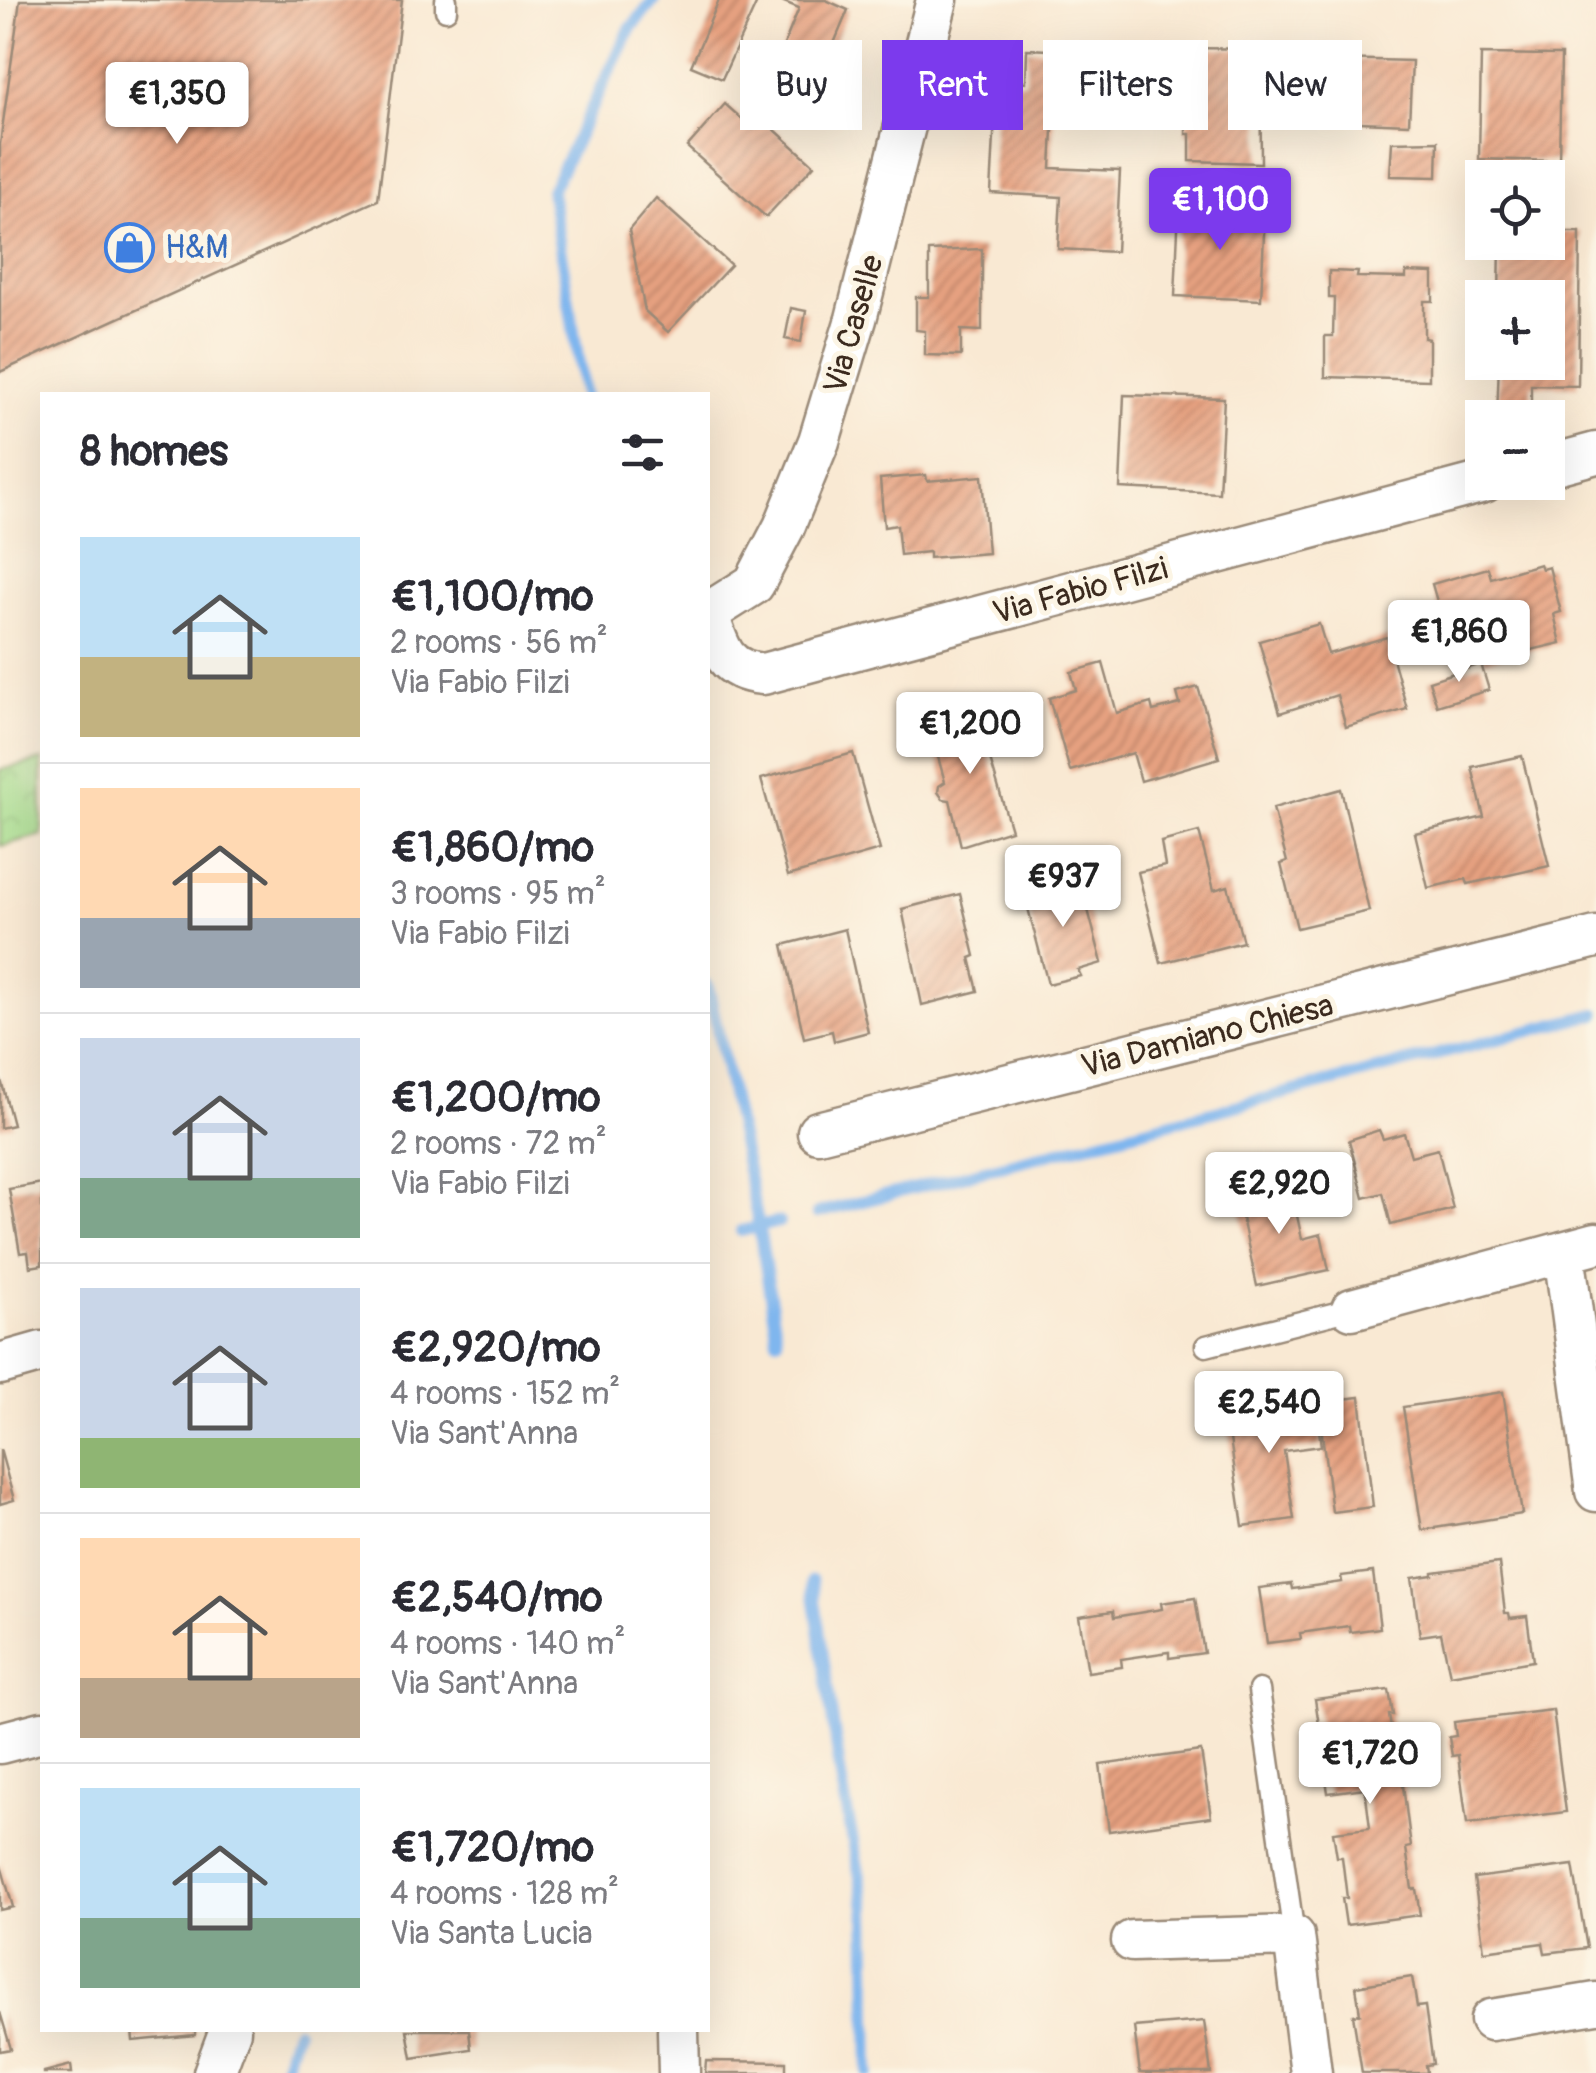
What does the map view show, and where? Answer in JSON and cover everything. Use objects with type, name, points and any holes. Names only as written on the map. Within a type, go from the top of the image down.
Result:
[{"type":"street","name":"Via Caselle","points":[[710,613],[754,584],[784,527],[819,441],[856,320],[937,0]]},
{"type":"street","points":[[1565,461],[1596,453]]},
{"type":"street","name":"Via Fabio Filzi","points":[[710,619],[726,658],[741,672],[763,674],[1465,487]]},
{"type":"street","name":"Via Damiano Chiesa","points":[[818,1132],[1596,938]]},
{"type":"street","points":[[1352,1309],[1580,1248],[1596,1490]]},
{"type":"street","points":[[0,1364],[40,1353]]},
{"type":"street","points":[[0,1744],[40,1733]]},
{"type":"street","points":[[1132,1941],[1294,1936],[1311,2073]]},
{"type":"street","points":[[1491,2020],[1596,2004]]},
{"type":"street","points":[[214,2073],[229,2032]]},
{"type":"street","points":[[678,2032],[679,2073]]},
{"type":"lane","points":[[1206,1346],[1352,1309]]},
{"type":"lane","points":[[1258,1690],[1294,1936]]},
{"type":"green space","points":[[40,760],[40,836],[0,846],[0,770]]},
{"type":"building","points":[[20,0],[402,0],[378,200],[0,372],[0,144]]},
{"type":"building","points":[[719,0],[758,0],[722,79],[691,66]]},
{"type":"building","points":[[779,0],[826,0],[848,10],[835,40],[786,40],[799,8]]},
{"type":"building","points":[[1208,48],[1228,49],[1228,130],[1261,130],[1261,163],[1190,161],[1190,134],[1186,130],[1208,130]]},
{"type":"building","points":[[1027,49],[1043,50],[1043,130],[1053,130],[1051,168],[1120,171],[1116,252],[1058,249],[1061,197],[991,193],[994,130],[1023,130],[1023,82]]},
{"type":"building","points":[[1481,54],[1561,55],[1559,160],[1479,159]]},
{"type":"building","points":[[1362,60],[1412,61],[1409,124],[1362,122]]},
{"type":"building","points":[[725,104],[740,117],[740,130],[775,130],[814,165],[766,217],[687,147]]},
{"type":"building","points":[[1438,141],[1437,177],[1390,176],[1392,142]]},
{"type":"building","points":[[656,198],[731,265],[668,332],[645,311],[629,230]]},
{"type":"building","points":[[1179,207],[1265,211],[1261,300],[1175,296]]},
{"type":"building","points":[[1565,232],[1580,232],[1578,386],[1531,385],[1531,400],[1498,400],[1498,380],[1565,380],[1565,280],[1499,280],[1500,260],[1565,260]]},
{"type":"building","points":[[982,249],[982,331],[961,330],[961,356],[925,355],[925,331],[916,330],[916,297],[929,297],[929,251]]},
{"type":"building","points":[[1329,271],[1358,272],[1357,277],[1406,278],[1406,272],[1433,273],[1433,301],[1424,301],[1429,380],[1325,377],[1325,336],[1333,336],[1334,298],[1329,298]]},
{"type":"building","points":[[791,308],[806,311],[801,342],[785,339]]},
{"type":"building","points":[[1124,395],[1224,398],[1219,493],[1120,488]]},
{"type":"building","points":[[926,475],[927,481],[982,476],[988,553],[929,558],[929,552],[900,555],[897,525],[884,527],[880,479]]},
{"type":"building","points":[[1540,564],[1542,569],[1549,567],[1561,612],[1554,614],[1561,643],[1484,661],[1482,650],[1453,657],[1432,584],[1488,568],[1491,578]]},
{"type":"building","points":[[1319,624],[1328,654],[1387,637],[1407,709],[1346,727],[1337,695],[1280,713],[1259,641]]},
{"type":"building","points":[[1103,663],[1117,713],[1151,703],[1153,711],[1180,704],[1177,693],[1198,687],[1219,758],[1141,781],[1133,753],[1070,771],[1049,698],[1076,690],[1071,672]]},
{"type":"building","points":[[1481,664],[1489,690],[1437,706],[1429,681]]},
{"type":"building","points":[[986,707],[992,729],[982,732],[1011,830],[961,846],[950,800],[943,799],[938,792],[945,782],[933,739],[944,736],[937,727],[941,721],[958,716],[957,711]]},
{"type":"building","points":[[853,753],[880,850],[788,876],[761,779]]},
{"type":"building","points":[[1522,756],[1549,866],[1468,884],[1466,879],[1428,888],[1415,833],[1484,817],[1472,767]]},
{"type":"building","points":[[1341,789],[1369,911],[1297,928],[1281,864],[1287,862],[1273,808]]},
{"type":"building","points":[[1199,832],[1214,890],[1228,886],[1243,942],[1161,963],[1138,872],[1165,866],[1161,842]]},
{"type":"building","points":[[1080,879],[1102,963],[1078,970],[1081,976],[1048,984],[1024,893]]},
{"type":"building","points":[[960,894],[975,956],[970,958],[978,991],[922,1005],[902,909]]},
{"type":"building","points":[[845,929],[868,1032],[834,1041],[832,1031],[804,1038],[783,945]]},
{"type":"building","points":[[0,1076],[13,1125],[0,1128]]},
{"type":"building","points":[[1379,1130],[1383,1139],[1404,1133],[1411,1156],[1438,1149],[1453,1209],[1391,1225],[1383,1193],[1364,1198],[1349,1140]]},
{"type":"building","points":[[40,1183],[40,1265],[30,1267],[28,1252],[20,1253],[9,1189]]},
{"type":"building","points":[[1290,1183],[1302,1239],[1321,1234],[1329,1270],[1257,1286],[1237,1195]]},
{"type":"building","points":[[1503,1392],[1522,1514],[1422,1530],[1403,1407]]},
{"type":"building","points":[[1360,1397],[1373,1507],[1332,1512],[1318,1402]]},
{"type":"building","points":[[1315,1399],[1321,1446],[1284,1451],[1294,1519],[1243,1526],[1226,1412]]},
{"type":"building","points":[[0,1449],[14,1500],[0,1504]]},
{"type":"building","points":[[1499,1563],[1505,1613],[1510,1618],[1527,1616],[1533,1661],[1450,1675],[1441,1633],[1420,1636],[1412,1578]]},
{"type":"building","points":[[1373,1572],[1380,1628],[1350,1632],[1349,1626],[1300,1633],[1301,1639],[1267,1643],[1259,1588],[1291,1584],[1292,1589],[1342,1582],[1341,1576]]},
{"type":"building","points":[[1195,1598],[1204,1653],[1169,1658],[1169,1652],[1121,1659],[1122,1667],[1088,1672],[1079,1616],[1113,1611],[1114,1617],[1162,1609],[1161,1603]]},
{"type":"building","points":[[1389,1690],[1393,1715],[1389,1715],[1395,1756],[1399,1755],[1411,1847],[1406,1848],[1420,1915],[1346,1925],[1342,1857],[1337,1857],[1333,1832],[1370,1828],[1365,1788],[1328,1793],[1324,1765],[1331,1764],[1326,1724],[1319,1725],[1315,1699]]},
{"type":"building","points":[[1553,1710],[1566,1812],[1467,1824],[1458,1755],[1452,1756],[1449,1737],[1456,1736],[1454,1722]]},
{"type":"building","points":[[1201,1751],[1211,1817],[1109,1831],[1100,1765]]},
{"type":"building","points":[[0,1862],[13,1907],[0,1910]]},
{"type":"building","points":[[1573,1865],[1587,1948],[1545,1953],[1543,1943],[1484,1951],[1474,1878]]},
{"type":"building","points":[[1412,1977],[1417,2007],[1425,2006],[1433,2064],[1426,2065],[1427,2073],[1362,2073],[1353,2015],[1360,2014],[1356,1986]]},
{"type":"building","points":[[0,2012],[11,2049],[0,2051]]},
{"type":"building","points":[[1204,2021],[1211,2073],[1140,2073],[1134,2027]]},
{"type":"building","points":[[132,2032],[195,2032],[195,2035],[133,2041]]},
{"type":"building","points":[[407,2032],[469,2032],[471,2049],[412,2058]]},
{"type":"building","points":[[706,2061],[786,2062],[786,2073],[705,2073]]},
{"type":"building","points":[[71,2065],[72,2073],[44,2073],[44,2072]]},
{"type":"waterway","points":[[584,392],[551,191],[630,29],[654,0]]},
{"type":"waterway","points":[[710,994],[759,1227],[777,1339]]},
{"type":"waterway","points":[[817,1213],[1596,1014]]},
{"type":"waterway","points":[[741,1231],[779,1222]]},
{"type":"waterway","points":[[812,1581],[842,1784],[866,1908],[869,2073]]},
{"type":"waterway","points":[[282,2073],[295,2032]]},
{"type":"place","name":"H&M","points":[[130,247]]}]
